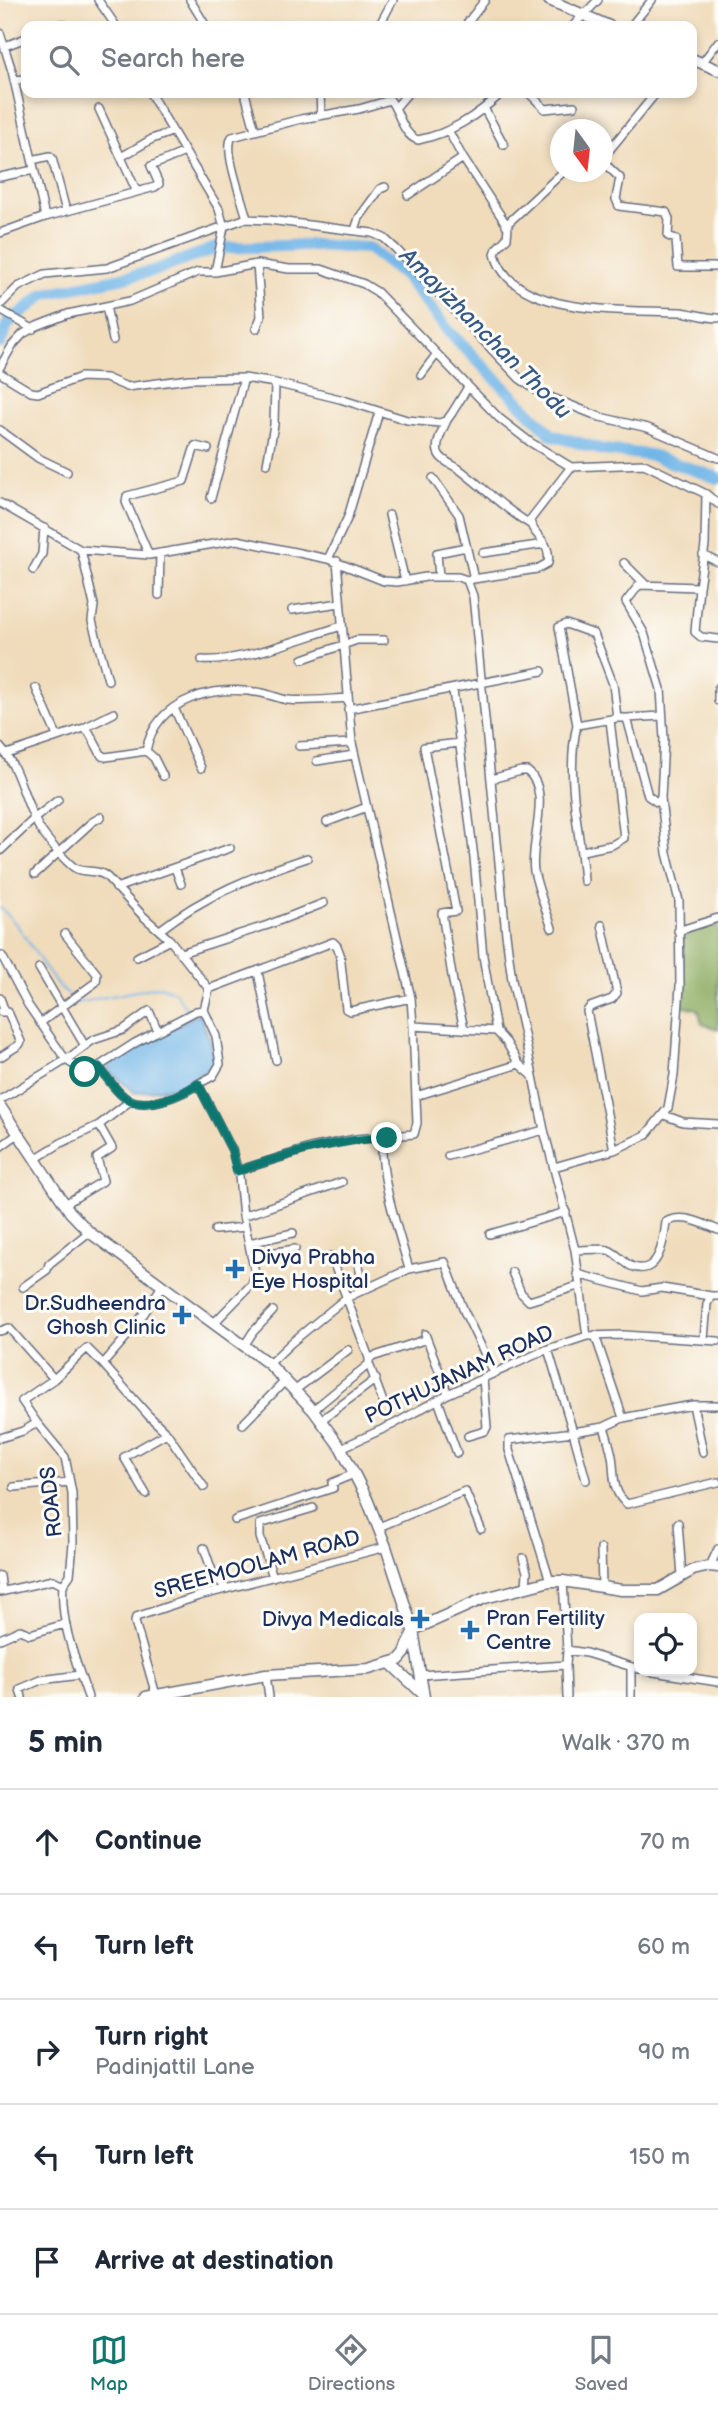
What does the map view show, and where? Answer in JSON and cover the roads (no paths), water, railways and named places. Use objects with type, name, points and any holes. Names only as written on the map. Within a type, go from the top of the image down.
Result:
[{"type":"main road","points":[[549,0],[598,21]]},
{"type":"main road","points":[[697,61],[718,69]]},
{"type":"main road","points":[[0,1106],[65,1204],[89,1233],[269,1364],[313,1410],[341,1448],[386,1547],[413,1630],[424,1696]]},
{"type":"main road","points":[[151,1696],[194,1692],[266,1675],[356,1671],[390,1663],[405,1653],[413,1630],[485,1598],[550,1581],[621,1590],[658,1590],[693,1570],[714,1567]]},
{"type":"main road","points":[[390,1663],[424,1696]]},
{"type":"street","points":[[98,0],[113,21]]},
{"type":"street","points":[[190,0],[203,21]]},
{"type":"street","points":[[382,21],[393,0]]},
{"type":"street","points":[[468,21],[485,0]]},
{"type":"street","points":[[578,21],[598,0]]},
{"type":"street","points":[[635,21],[652,0]]},
{"type":"street","points":[[0,33],[14,81],[45,217]]},
{"type":"street","points":[[5,46],[21,40]]},
{"type":"street","points":[[697,61],[718,42]]},
{"type":"street","points":[[14,81],[21,79]]},
{"type":"street","points":[[153,98],[219,209],[224,227],[215,272]]},
{"type":"street","points":[[246,98],[255,130]]},
{"type":"street","points":[[320,98],[321,115]]},
{"type":"street","points":[[396,107],[404,98]]},
{"type":"street","points":[[247,219],[230,155],[229,142],[232,137],[390,100],[409,136],[418,140],[449,132],[496,98]]},
{"type":"street","points":[[534,98],[545,109],[574,106]]},
{"type":"street","points":[[613,149],[652,98]]},
{"type":"street","points":[[485,108],[504,145]]},
{"type":"street","points":[[99,109],[136,190]]},
{"type":"street","points":[[121,157],[152,139],[172,132]]},
{"type":"street","points":[[449,132],[506,225],[509,233],[497,247],[495,254],[502,270],[513,283],[551,301],[620,311],[682,313],[718,318]]},
{"type":"street","points":[[0,233],[45,217],[151,188],[159,184],[152,166],[185,152]]},
{"type":"street","points":[[32,160],[50,156],[52,158],[66,211]]},
{"type":"street","points":[[408,195],[463,158]]},
{"type":"street","points":[[0,177],[34,170]]},
{"type":"street","points":[[613,171],[620,178],[616,199],[620,206],[666,212],[669,219],[668,236],[676,239],[677,243],[678,267],[718,267]]},
{"type":"street","points":[[506,225],[552,182]]},
{"type":"street","points":[[355,230],[359,218],[380,189],[385,187]]},
{"type":"street","points":[[33,329],[0,308],[18,287],[45,274],[107,268],[247,219],[372,233],[390,243],[520,379],[540,393],[600,417],[648,428],[718,458]]},
{"type":"street","points":[[256,329],[261,317],[257,264]]},
{"type":"street","points":[[0,367],[12,346],[23,334],[53,319],[130,301],[198,272],[215,272],[257,264],[289,269],[321,269],[364,284],[377,292],[499,418],[530,442],[571,467],[645,464],[706,494],[718,504]]},
{"type":"street","points":[[106,306],[113,340]]},
{"type":"street","points":[[421,375],[436,355]]},
{"type":"street","points":[[0,373],[31,392],[38,393],[81,377],[106,378],[127,387],[189,379],[244,378],[341,398],[407,420],[440,423],[447,420]]},
{"type":"street","points":[[211,498],[244,378]]},
{"type":"street","points":[[267,464],[274,425],[275,383]]},
{"type":"street","points":[[0,503],[81,550],[149,555],[237,540],[328,559],[384,581],[439,577],[470,579],[537,569],[548,563],[549,555],[545,544],[530,524],[509,512],[482,486],[442,458],[437,450],[447,420],[468,387]]},
{"type":"street","points":[[328,559],[348,517],[379,412]]},
{"type":"street","points":[[0,430],[38,458],[67,472]]},
{"type":"street","points":[[149,555],[126,502],[127,496],[184,481],[195,446],[208,449]]},
{"type":"street","points":[[530,524],[532,515],[571,467]]},
{"type":"street","points":[[433,478],[459,515],[466,547],[512,980],[544,1130],[575,1250],[578,1286],[591,1335],[623,1418]]},
{"type":"street","points":[[706,494],[704,555],[695,632],[701,637],[718,639]]},
{"type":"street","points":[[389,515],[405,581]]},
{"type":"street","points":[[33,570],[42,554],[44,528]]},
{"type":"street","points":[[483,553],[545,544]]},
{"type":"street","points":[[439,577],[437,553],[466,547]]},
{"type":"street","points":[[81,550],[94,605],[92,621],[108,680]]},
{"type":"street","points":[[159,595],[160,553]]},
{"type":"street","points":[[704,555],[718,562]]},
{"type":"street","points":[[237,1171],[310,1148],[356,1139],[408,1136],[416,1132],[411,998],[352,743],[337,562]]},
{"type":"street","points":[[624,563],[645,584]]},
{"type":"street","points":[[554,1167],[614,1150],[646,1135],[668,1108],[674,1075],[680,986],[679,901],[667,853],[661,797],[664,739],[661,689],[644,634],[626,602],[639,585],[699,587]]},
{"type":"street","points":[[292,610],[340,603]]},
{"type":"street","points":[[582,851],[612,845],[624,838],[613,684],[594,634],[566,624],[559,627],[577,725],[574,788],[584,881]]},
{"type":"street","points":[[202,660],[216,662],[342,626]]},
{"type":"street","points":[[303,659],[357,640],[384,640]]},
{"type":"street","points":[[348,709],[542,671]]},
{"type":"street","points":[[36,688],[57,736]]},
{"type":"street","points":[[718,688],[718,701]]},
{"type":"street","points":[[453,690],[482,956],[496,1031],[519,1064],[533,1076]]},
{"type":"street","points":[[146,751],[149,737],[164,715],[190,697],[211,691],[260,692],[288,700],[348,698]]},
{"type":"street","points":[[174,708],[201,768]]},
{"type":"street","points":[[6,754],[84,727],[114,713]]},
{"type":"street","points":[[577,725],[662,716]]},
{"type":"street","points":[[628,718],[648,796],[657,802],[661,797]]},
{"type":"street","points":[[84,727],[102,756],[146,751],[154,758],[163,776]]},
{"type":"street","points":[[299,746],[352,743]]},
{"type":"street","points":[[460,743],[424,747],[456,911],[442,913],[453,982],[464,1028]]},
{"type":"street","points":[[0,747],[6,754],[44,834],[76,869],[101,872],[170,940],[209,989]]},
{"type":"street","points":[[317,761],[355,755]]},
{"type":"street","points":[[491,779],[521,771],[527,771],[533,776],[539,799],[534,870],[552,928]]},
{"type":"street","points":[[0,851],[58,800]]},
{"type":"street","points":[[327,822],[367,807]]},
{"type":"street","points":[[35,874],[101,817]]},
{"type":"street","points":[[116,888],[230,848]]},
{"type":"street","points":[[160,930],[194,905],[276,868],[307,858]]},
{"type":"street","points":[[175,868],[181,884]]},
{"type":"street","points":[[181,953],[268,925],[324,902]]},
{"type":"street","points":[[678,931],[718,918]]},
{"type":"street","points":[[602,925],[617,993],[612,999],[590,1007],[587,1011],[614,1150]]},
{"type":"street","points":[[40,1023],[96,982],[97,974],[65,934]]},
{"type":"street","points":[[137,957],[170,940]]},
{"type":"street","points":[[209,989],[332,942],[340,954],[346,1009],[350,1011],[411,998]]},
{"type":"street","points":[[2,957],[40,1023],[66,1060],[85,1072],[90,1072],[135,1043],[196,1011],[204,1010]]},
{"type":"street","points":[[39,968],[85,1046]]},
{"type":"street","points":[[258,972],[276,1060]]},
{"type":"street","points":[[35,1159],[99,1125],[130,1101],[142,1102],[180,1096],[213,1076],[220,1064],[216,1036],[204,1010],[209,989]]},
{"type":"street","points":[[0,998],[2,1012],[8,1012],[21,1042],[0,1057]]},
{"type":"street","points":[[0,1100],[66,1060],[93,1040],[123,1030],[149,1011],[159,1031]]},
{"type":"street","points":[[413,1026],[496,1031]]},
{"type":"street","points":[[416,1096],[519,1064]]},
{"type":"street","points":[[99,1067],[130,1101]]},
{"type":"street","points":[[198,1084],[232,1150],[255,1273],[252,1284],[214,1323]]},
{"type":"street","points":[[664,1115],[682,1122],[718,1124]]},
{"type":"street","points":[[65,1204],[103,1181],[97,1158],[112,1148],[99,1125]]},
{"type":"street","points":[[448,1156],[544,1130]]},
{"type":"street","points":[[0,1146],[18,1134]]},
{"type":"street","points":[[382,1138],[381,1153],[409,1269]]},
{"type":"street","points":[[243,1216],[342,1182]]},
{"type":"street","points":[[490,1234],[566,1212]]},
{"type":"street","points":[[575,1250],[607,1250],[631,1266],[641,1268],[660,1257],[666,1222],[672,1219],[682,1218],[718,1230]]},
{"type":"street","points":[[215,1230],[245,1227]]},
{"type":"street","points":[[23,1287],[89,1233]]},
{"type":"street","points":[[249,1243],[293,1233]]},
{"type":"street","points":[[251,1256],[295,1249]]},
{"type":"street","points":[[331,1256],[383,1402]]},
{"type":"street","points":[[357,1257],[364,1289]]},
{"type":"street","points":[[269,1364],[346,1298],[409,1269],[445,1262],[464,1311],[494,1373]]},
{"type":"street","points":[[512,1272],[521,1293],[529,1301],[578,1286]]},
{"type":"street","points":[[577,1274],[642,1292],[662,1288],[714,1296],[708,1304],[704,1339]]},
{"type":"street","points":[[103,1364],[135,1327],[162,1286]]},
{"type":"street","points":[[244,1346],[272,1311]]},
{"type":"street","points":[[0,1331],[9,1328],[54,1379]]},
{"type":"street","name":"POTHUJANAM ROAD","points":[[341,1448],[494,1373],[548,1349],[591,1335],[718,1341]]},
{"type":"street","points":[[313,1410],[369,1361],[426,1336],[448,1394]]},
{"type":"street","points":[[0,1438],[23,1431],[37,1423],[22,1401],[54,1379],[87,1348],[167,1433],[205,1488]]},
{"type":"street","points":[[548,1349],[586,1480]]},
{"type":"street","points":[[293,1391],[348,1350]]},
{"type":"street","points":[[320,1421],[376,1379]]},
{"type":"street","points":[[468,1436],[481,1434],[487,1427],[484,1379]]},
{"type":"street","points":[[243,1424],[284,1381]]},
{"type":"street","points":[[438,1400],[457,1453]]},
{"type":"street","points":[[693,1405],[703,1452]]},
{"type":"street","points":[[550,1581],[511,1456],[509,1440],[604,1427],[623,1418],[693,1405],[718,1405]]},
{"type":"street","name":"ROADS","points":[[37,1423],[65,1457],[72,1493],[73,1544],[70,1575],[62,1586]]},
{"type":"street","points":[[604,1427],[612,1456],[615,1487],[623,1502],[627,1504],[718,1482]]},
{"type":"street","points":[[146,1494],[124,1457],[167,1433]]},
{"type":"street","points":[[235,1520],[333,1488],[332,1483],[354,1474]]},
{"type":"street","points":[[14,1487],[70,1482]]},
{"type":"street","points":[[379,1527],[465,1491],[481,1529]]},
{"type":"street","points":[[273,1577],[260,1536],[260,1524],[313,1508]]},
{"type":"street","points":[[678,1523],[682,1576]]},
{"type":"street","name":"SREEMOOLAM ROAD","points":[[151,1696],[136,1617],[226,1588],[386,1547]]},
{"type":"street","points":[[204,1548],[213,1574],[226,1588]]},
{"type":"street","points":[[601,1549],[602,1587]]},
{"type":"street","points":[[714,1567],[718,1549]]},
{"type":"street","points":[[523,1558],[527,1572],[526,1588]]},
{"type":"street","points":[[0,1576],[1,1591],[52,1580],[62,1586],[65,1624],[88,1697]]},
{"type":"street","points":[[563,1581],[567,1697]]},
{"type":"street","points":[[0,1639],[20,1630],[30,1634],[65,1624]]},
{"type":"street","points":[[567,1650],[586,1653],[634,1669]]},
{"type":"street","points":[[420,1675],[566,1665]]},
{"type":"street","points":[[22,1697],[20,1689],[41,1680],[80,1675]]},
{"type":"street","points":[[266,1675],[269,1697]]},
{"type":"street","points":[[631,1697],[634,1676]]},
{"type":"street","points":[[679,1676],[718,1682]]},
{"type":"water","points":[[199,1013],[210,1040],[215,1064],[181,1086],[135,1093],[108,1070],[108,1066],[117,1059]]},
{"type":"waterway","name":"Amayizhanchan Thodu","points":[[0,343],[8,323],[45,294],[153,271],[216,248],[313,245],[368,248],[406,277],[449,332],[552,435],[603,450],[650,455],[718,478]]},
{"type":"waterway","points":[[0,908],[19,928],[50,975],[68,995]]},
{"type":"waterway","points":[[76,1003],[161,986],[175,992],[186,1008]]},
{"type":"place","name":"Divya Prabha Eye Hospital","points":[[235,1269]]},
{"type":"place","name":"Dr.Sudheendra Ghosh Clinic","points":[[182,1315]]},
{"type":"place","name":"Divya Medicals","points":[[420,1619]]},
{"type":"place","name":"Pran Fertility Centre","points":[[470,1630]]}]
